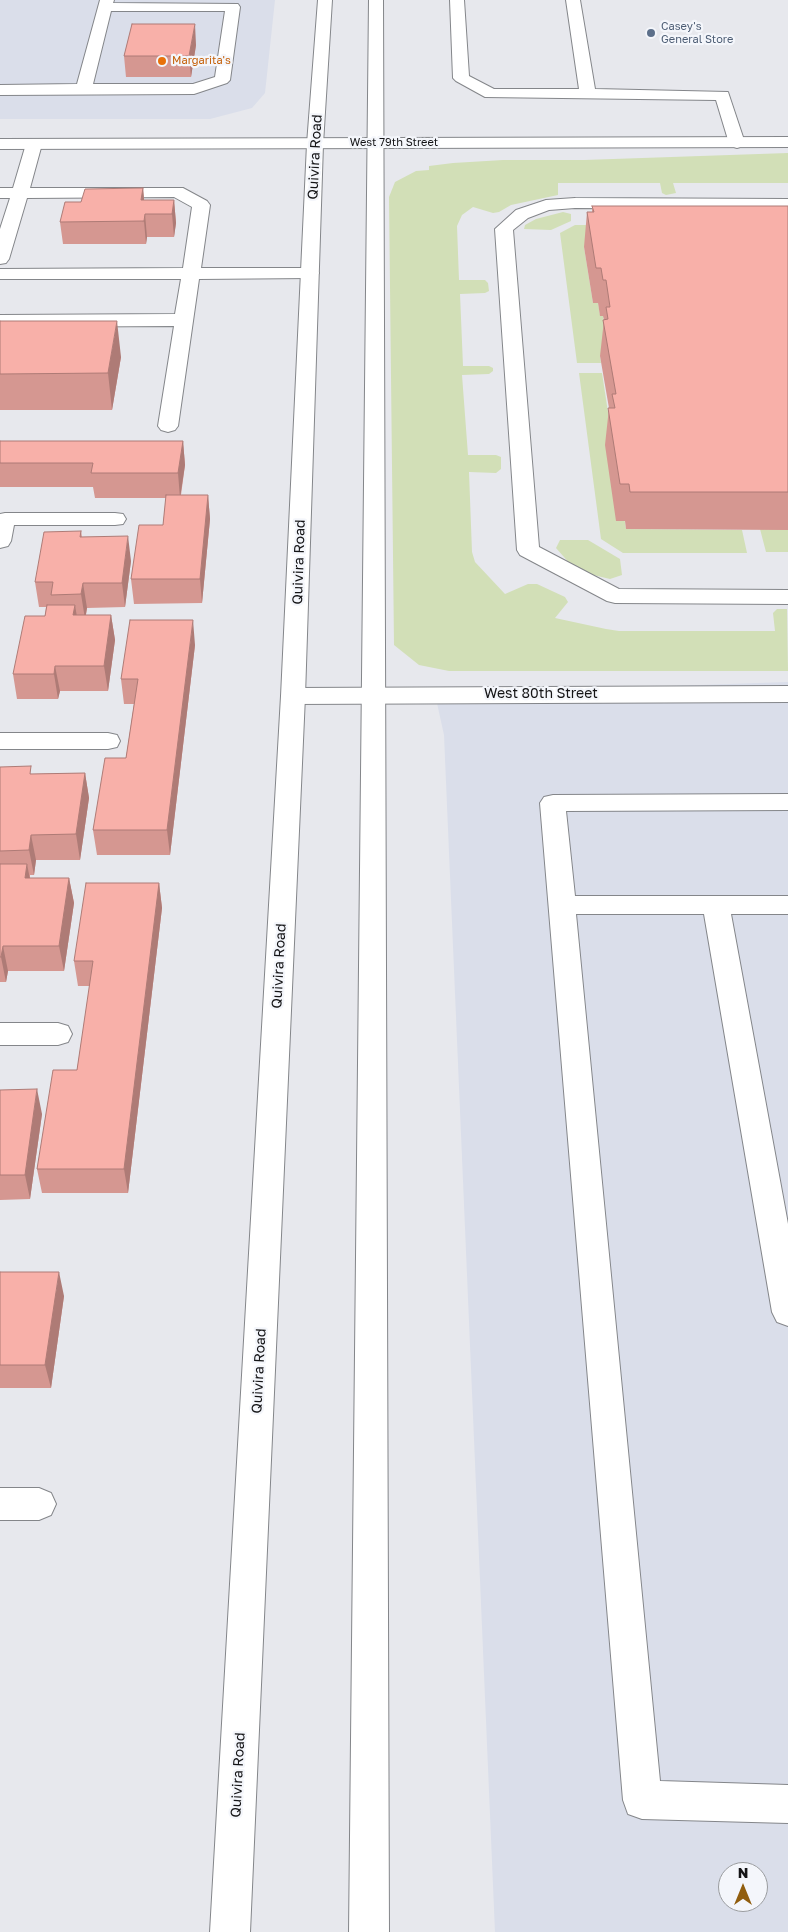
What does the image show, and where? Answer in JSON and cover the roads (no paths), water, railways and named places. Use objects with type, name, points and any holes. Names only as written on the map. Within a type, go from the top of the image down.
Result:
[{"type":"main road","name":"Quivira Road","points":[[230,1932],[293,696],[315,144],[325,0]]},
{"type":"main road","points":[[368,1932],[376,0]]},
{"type":"main road","points":[[457,0],[461,78],[491,94],[722,95],[737,143]]},
{"type":"main road","points":[[573,0],[588,94]]},
{"type":"main road","points":[[0,90],[194,89],[222,80],[233,7],[106,4],[84,89]]},
{"type":"main road","name":"West 79th Street","points":[[0,144],[788,142]]},
{"type":"main road","points":[[0,259],[34,144]]},
{"type":"main road","points":[[0,193],[177,192],[201,205],[168,426]]},
{"type":"main road","points":[[788,204],[575,203],[546,205],[522,214],[504,228],[528,550],[615,596],[788,597]]},
{"type":"main road","points":[[0,274],[310,272]]},
{"type":"main road","points":[[0,321],[184,320]]},
{"type":"main road","points":[[2,531],[115,519]]},
{"type":"main road","name":"West 80th Street","points":[[293,696],[372,694],[788,694]]},
{"type":"main road","points":[[0,741],[108,741]]},
{"type":"main road","points":[[788,802],[552,803],[642,1800],[788,1804]]},
{"type":"main road","points":[[562,904],[788,904]]},
{"type":"main road","points":[[716,904],[788,1312]]},
{"type":"main road","points":[[0,1034],[58,1034]]},
{"type":"main road","points":[[0,1504],[39,1504]]},
{"type":"place","name":"Casey's General Store","points":[[651,33]]},
{"type":"place","name":"Margarita's","points":[[162,61]]}]
